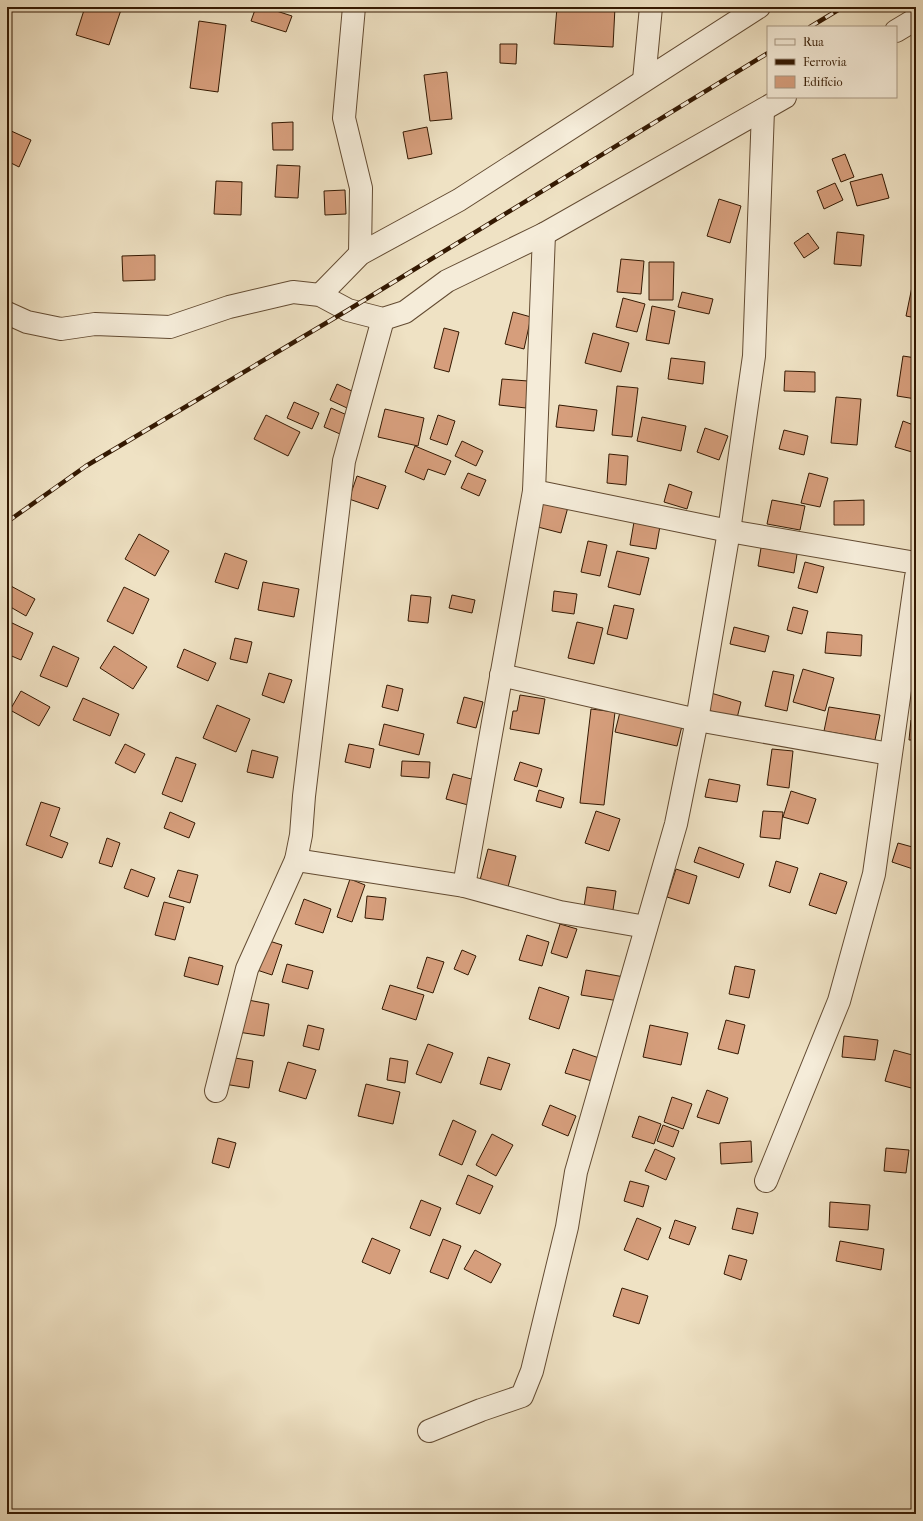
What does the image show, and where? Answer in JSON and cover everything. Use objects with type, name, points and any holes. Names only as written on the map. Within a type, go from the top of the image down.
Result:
[{"type":"street","points":[[354,7],[344,118],[360,188],[360,254]]},
{"type":"street","points":[[644,80],[651,7]]},
{"type":"street","points":[[320,295],[360,254],[459,200],[759,7]]},
{"type":"street","points":[[897,30],[916,19]]},
{"type":"street","points":[[7,313],[27,322],[61,329],[95,324],[170,327],[229,307],[293,292],[320,295],[348,310],[383,319],[405,312],[446,281],[544,234],[783,98]]},
{"type":"street","points":[[430,1431],[481,1410],[522,1396],[532,1371],[567,1226],[576,1172],[676,824],[697,720],[729,531],[754,356],[763,110]]},
{"type":"street","points":[[464,886],[534,491],[544,234]]},
{"type":"street","points":[[216,1091],[247,969],[296,860],[301,835],[304,796],[344,461],[383,319]]},
{"type":"street","points":[[534,491],[729,531],[916,563]]},
{"type":"street","points":[[766,1181],[839,1001],[874,874],[916,577]]},
{"type":"street","points":[[501,675],[697,720],[890,754]]},
{"type":"street","points":[[296,860],[464,886],[560,912],[646,927]]},
{"type":"building","points":[[85,7],[122,7],[109,45],[76,35]]},
{"type":"building","points":[[256,7],[264,7],[292,16],[286,32],[251,21]]},
{"type":"building","points":[[557,7],[615,7],[613,47],[554,44]]},
{"type":"building","points":[[199,21],[226,25],[218,92],[190,88]]},
{"type":"building","points":[[500,44],[517,44],[516,64],[500,63]]},
{"type":"building","points":[[447,72],[452,119],[430,121],[424,75]]},
{"type":"building","points":[[293,122],[293,150],[273,150],[272,123]]},
{"type":"building","points":[[427,127],[432,154],[408,159],[403,132]]},
{"type":"building","points":[[9,130],[31,140],[19,167],[7,161],[7,135]]},
{"type":"building","points":[[845,154],[854,177],[841,182],[832,159]]},
{"type":"building","points":[[277,165],[300,166],[298,198],[275,197]]},
{"type":"building","points":[[882,174],[889,198],[857,206],[850,182]]},
{"type":"building","points":[[216,181],[242,182],[241,215],[214,214]]},
{"type":"building","points":[[835,183],[843,200],[824,209],[817,191]]},
{"type":"building","points":[[345,190],[346,214],[325,215],[324,191]]},
{"type":"building","points":[[719,199],[741,206],[730,243],[707,236]]},
{"type":"building","points":[[837,232],[864,235],[861,266],[834,264]]},
{"type":"building","points":[[808,233],[819,248],[804,258],[794,243]]},
{"type":"building","points":[[916,241],[916,279],[913,278]]},
{"type":"building","points":[[155,255],[155,280],[123,281],[122,256]]},
{"type":"building","points":[[621,259],[644,261],[641,294],[617,292]]},
{"type":"building","points":[[649,262],[674,262],[673,300],[649,300]]},
{"type":"building","points":[[913,282],[916,283],[916,318],[906,316]]},
{"type":"building","points":[[682,292],[713,299],[709,314],[678,307]]},
{"type":"building","points":[[623,298],[645,304],[637,332],[616,327]]},
{"type":"building","points":[[652,306],[675,311],[669,344],[646,340]]},
{"type":"building","points":[[513,312],[531,317],[524,349],[505,344]]},
{"type":"building","points":[[444,328],[459,332],[449,372],[434,368]]},
{"type":"building","points":[[593,333],[629,343],[621,372],[585,363]]},
{"type":"building","points":[[903,356],[916,358],[916,399],[897,396]]},
{"type":"building","points":[[671,358],[705,362],[703,384],[668,379]]},
{"type":"building","points":[[785,371],[815,372],[815,392],[784,391]]},
{"type":"building","points":[[502,379],[528,381],[526,408],[499,405]]},
{"type":"building","points":[[337,384],[354,392],[347,408],[330,400]]},
{"type":"building","points":[[617,386],[638,388],[632,437],[612,435]]},
{"type":"building","points":[[836,397],[861,399],[857,445],[831,443]]},
{"type":"building","points":[[294,402],[319,413],[312,429],[287,418]]},
{"type":"building","points":[[559,405],[597,410],[594,431],[556,427]]},
{"type":"building","points":[[331,408],[347,415],[340,434],[324,427]]},
{"type":"building","points":[[385,409],[424,418],[418,446],[378,437]]},
{"type":"building","points":[[266,415],[300,432],[288,456],[254,439]]},
{"type":"building","points":[[438,415],[455,421],[447,445],[430,439]]},
{"type":"building","points":[[642,417],[686,426],[681,451],[637,441]]},
{"type":"building","points":[[903,421],[916,426],[916,442],[912,452],[895,447]]},
{"type":"building","points":[[705,428],[728,436],[719,460],[697,452]]},
{"type":"building","points":[[784,430],[808,436],[804,455],[779,449]]},
{"type":"building","points":[[462,441],[483,451],[476,466],[455,456]]},
{"type":"building","points":[[415,446],[451,461],[445,475],[428,469],[424,480],[405,472]]},
{"type":"building","points":[[609,454],[628,456],[626,485],[607,483]]},
{"type":"building","points":[[468,473],[486,480],[479,496],[461,488]]},
{"type":"building","points":[[809,473],[828,478],[820,507],[801,503]]},
{"type":"building","points":[[357,476],[386,486],[378,509],[349,499]]},
{"type":"building","points":[[669,484],[692,492],[687,509],[664,502]]},
{"type":"building","points":[[541,500],[568,507],[561,533],[534,526]]},
{"type":"building","points":[[772,500],[805,506],[800,530],[767,524]]},
{"type":"building","points":[[864,500],[864,525],[834,525],[834,501]]},
{"type":"building","points":[[634,522],[660,526],[656,549],[630,545]]},
{"type":"building","points":[[139,534],[169,551],[155,576],[125,559]]},
{"type":"building","points":[[588,541],[607,545],[600,576],[581,572]]},
{"type":"building","points":[[762,542],[798,548],[794,573],[758,566]]},
{"type":"building","points":[[617,551],[649,558],[640,595],[608,587]]},
{"type":"building","points":[[225,553],[247,561],[238,589],[215,582]]},
{"type":"building","points":[[805,562],[824,567],[817,593],[798,588]]},
{"type":"building","points":[[263,582],[299,589],[294,617],[258,610]]},
{"type":"building","points":[[9,585],[35,599],[26,616],[7,605],[7,590]]},
{"type":"building","points":[[124,587],[149,599],[133,634],[107,621]]},
{"type":"building","points":[[554,591],[577,594],[574,614],[552,611]]},
{"type":"building","points":[[411,595],[431,597],[428,623],[408,621]]},
{"type":"building","points":[[452,595],[475,600],[472,613],[449,608]]},
{"type":"building","points":[[614,605],[634,609],[627,639],[607,634]]},
{"type":"building","points":[[793,607],[808,611],[802,634],[787,630]]},
{"type":"building","points":[[10,622],[33,633],[21,660],[7,654],[7,628]]},
{"type":"building","points":[[577,622],[603,628],[594,664],[568,658]]},
{"type":"building","points":[[734,627],[769,636],[765,652],[730,644]]},
{"type":"building","points":[[827,632],[862,635],[861,656],[825,653]]},
{"type":"building","points":[[235,638],[252,642],[247,663],[230,659]]},
{"type":"building","points":[[53,646],[79,658],[67,687],[40,676]]},
{"type":"building","points":[[114,646],[147,667],[133,689],[100,668]]},
{"type":"building","points":[[184,649],[216,663],[208,681],[177,667]]},
{"type":"building","points":[[803,669],[834,678],[825,711],[793,702]]},
{"type":"building","points":[[773,671],[794,675],[787,711],[765,706]]},
{"type":"building","points":[[269,673],[292,680],[284,703],[262,695]]},
{"type":"building","points":[[387,685],[403,689],[398,711],[382,707]]},
{"type":"building","points":[[21,691],[50,707],[39,726],[10,710]]},
{"type":"building","points":[[711,693],[741,702],[737,718],[707,710]]},
{"type":"building","points":[[520,695],[545,699],[539,734],[510,729],[513,711],[517,711]]},
{"type":"building","points":[[464,697],[483,702],[476,728],[457,723]]},
{"type":"building","points":[[83,698],[119,714],[110,736],[73,720]]},
{"type":"building","points":[[217,705],[250,719],[236,752],[203,738]]},
{"type":"building","points":[[829,707],[880,715],[875,740],[824,731]]},
{"type":"building","points":[[591,709],[615,712],[604,805],[580,803]]},
{"type":"building","points":[[620,712],[682,726],[677,746],[615,732]]},
{"type":"building","points":[[911,720],[916,721],[916,740],[909,740]]},
{"type":"building","points":[[384,724],[424,734],[419,755],[379,745]]},
{"type":"building","points":[[125,744],[145,754],[135,773],[115,763]]},
{"type":"building","points":[[349,744],[374,749],[370,768],[345,762]]},
{"type":"building","points":[[772,749],[793,751],[789,788],[767,785]]},
{"type":"building","points":[[252,750],[278,757],[273,778],[247,772]]},
{"type":"building","points":[[176,757],[196,764],[182,802],[162,794]]},
{"type":"building","points":[[402,761],[430,762],[429,778],[401,776]]},
{"type":"building","points":[[520,762],[542,769],[537,787],[514,780]]},
{"type":"building","points":[[453,774],[475,780],[468,805],[446,799]]},
{"type":"building","points":[[709,779],[740,785],[737,802],[705,797]]},
{"type":"building","points":[[539,790],[564,798],[561,808],[536,801]]},
{"type":"building","points":[[791,791],[816,799],[808,824],[783,817]]},
{"type":"building","points":[[41,802],[60,808],[50,836],[68,843],[62,858],[26,845]]},
{"type":"building","points":[[596,811],[620,819],[609,851],[585,843]]},
{"type":"building","points":[[763,811],[783,812],[780,839],[760,837]]},
{"type":"building","points":[[170,812],[195,823],[189,838],[164,828]]},
{"type":"building","points":[[107,838],[120,843],[112,867],[99,863]]},
{"type":"building","points":[[898,843],[916,848],[916,870],[892,862]]},
{"type":"building","points":[[699,847],[744,864],[739,878],[694,862]]},
{"type":"building","points":[[488,849],[516,856],[508,887],[480,880]]},
{"type":"building","points":[[776,861],[798,868],[790,893],[769,886]]},
{"type":"building","points":[[131,869],[155,878],[148,897],[124,888]]},
{"type":"building","points":[[676,869],[697,876],[689,904],[667,897]]},
{"type":"building","points":[[178,870],[198,875],[190,903],[169,897]]},
{"type":"building","points":[[820,873],[847,882],[836,914],[809,905]]},
{"type":"building","points":[[350,879],[365,885],[352,922],[337,917]]},
{"type":"building","points":[[587,887],[616,891],[613,910],[584,907]]},
{"type":"building","points":[[367,896],[386,898],[383,920],[365,918]]},
{"type":"building","points":[[304,899],[331,909],[323,933],[295,924]]},
{"type":"building","points":[[164,902],[184,907],[175,940],[155,935]]},
{"type":"building","points":[[560,924],[577,929],[567,958],[551,953]]},
{"type":"building","points":[[527,935],[549,942],[542,966],[519,960]]},
{"type":"building","points":[[263,939],[282,945],[272,975],[254,969]]},
{"type":"building","points":[[462,950],[476,956],[468,975],[454,969]]},
{"type":"building","points":[[189,957],[223,966],[218,985],[184,976]]},
{"type":"building","points":[[427,957],[444,962],[433,993],[417,988]]},
{"type":"building","points":[[287,964],[313,971],[308,989],[282,982]]},
{"type":"building","points":[[735,966],[755,970],[749,998],[729,994]]},
{"type":"building","points":[[586,970],[624,977],[619,1001],[581,995]]},
{"type":"building","points":[[390,985],[424,995],[416,1020],[382,1009]]},
{"type":"building","points":[[539,987],[569,997],[559,1029],[529,1019]]},
{"type":"building","points":[[243,999],[269,1004],[264,1036],[238,1032]]},
{"type":"building","points":[[726,1020],[745,1025],[738,1054],[718,1049]]},
{"type":"building","points":[[308,1025],[324,1029],[319,1050],[303,1046]]},
{"type":"building","points":[[650,1025],[688,1033],[681,1065],[643,1057]]},
{"type":"building","points":[[844,1036],[878,1040],[875,1060],[842,1057]]},
{"type":"building","points":[[428,1044],[453,1053],[441,1083],[416,1074]]},
{"type":"building","points":[[573,1049],[602,1059],[595,1082],[565,1073]]},
{"type":"building","points":[[894,1050],[916,1056],[915,1089],[885,1081]]},
{"type":"building","points":[[229,1057],[253,1061],[249,1088],[224,1084]]},
{"type":"building","points":[[488,1057],[510,1064],[501,1090],[480,1084]]},
{"type":"building","points":[[390,1058],[408,1061],[405,1083],[387,1080]]},
{"type":"building","points":[[288,1062],[316,1070],[306,1099],[279,1091]]},
{"type":"building","points":[[366,1084],[400,1092],[393,1124],[358,1116]]},
{"type":"building","points":[[707,1090],[728,1098],[719,1124],[697,1117]]},
{"type":"building","points":[[672,1097],[692,1104],[683,1129],[664,1122]]},
{"type":"building","points":[[550,1105],[576,1116],[568,1136],[542,1125]]},
{"type":"building","points":[[639,1116],[661,1124],[654,1144],[632,1137]]},
{"type":"building","points":[[453,1120],[476,1131],[462,1165],[439,1155]]},
{"type":"building","points":[[663,1125],[679,1131],[673,1147],[657,1141]]},
{"type":"building","points":[[492,1134],[513,1145],[496,1176],[476,1165]]},
{"type":"building","points":[[218,1138],[236,1143],[229,1168],[212,1163]]},
{"type":"building","points":[[751,1141],[752,1162],[721,1164],[720,1143]]},
{"type":"building","points":[[886,1148],[909,1150],[906,1173],[884,1171]]},
{"type":"building","points":[[655,1149],[675,1158],[666,1180],[645,1171]]},
{"type":"building","points":[[468,1175],[493,1186],[480,1214],[456,1204]]},
{"type":"building","points":[[630,1181],[649,1186],[643,1207],[624,1201]]},
{"type":"building","points":[[421,1200],[441,1208],[430,1236],[410,1228]]},
{"type":"building","points":[[830,1202],[870,1205],[868,1230],[829,1227]]},
{"type":"building","points":[[737,1208],[758,1213],[753,1234],[732,1229]]},
{"type":"building","points":[[637,1218],[661,1228],[648,1260],[624,1250]]},
{"type":"building","points":[[675,1220],[696,1227],[689,1245],[669,1238]]},
{"type":"building","points":[[372,1238],[400,1250],[390,1274],[362,1262]]},
{"type":"building","points":[[443,1239],[461,1246],[448,1279],[430,1272]]},
{"type":"building","points":[[840,1241],[884,1249],[881,1270],[836,1261]]},
{"type":"building","points":[[475,1250],[501,1264],[491,1283],[464,1269]]},
{"type":"building","points":[[729,1255],[747,1260],[741,1280],[724,1274]]},
{"type":"building","points":[[622,1288],[648,1296],[639,1324],[613,1316]]},
{"type":"railway","points":[[812,26],[843,7]]},
{"type":"railway","points":[[7,522],[86,466],[348,310],[767,54]]}]
